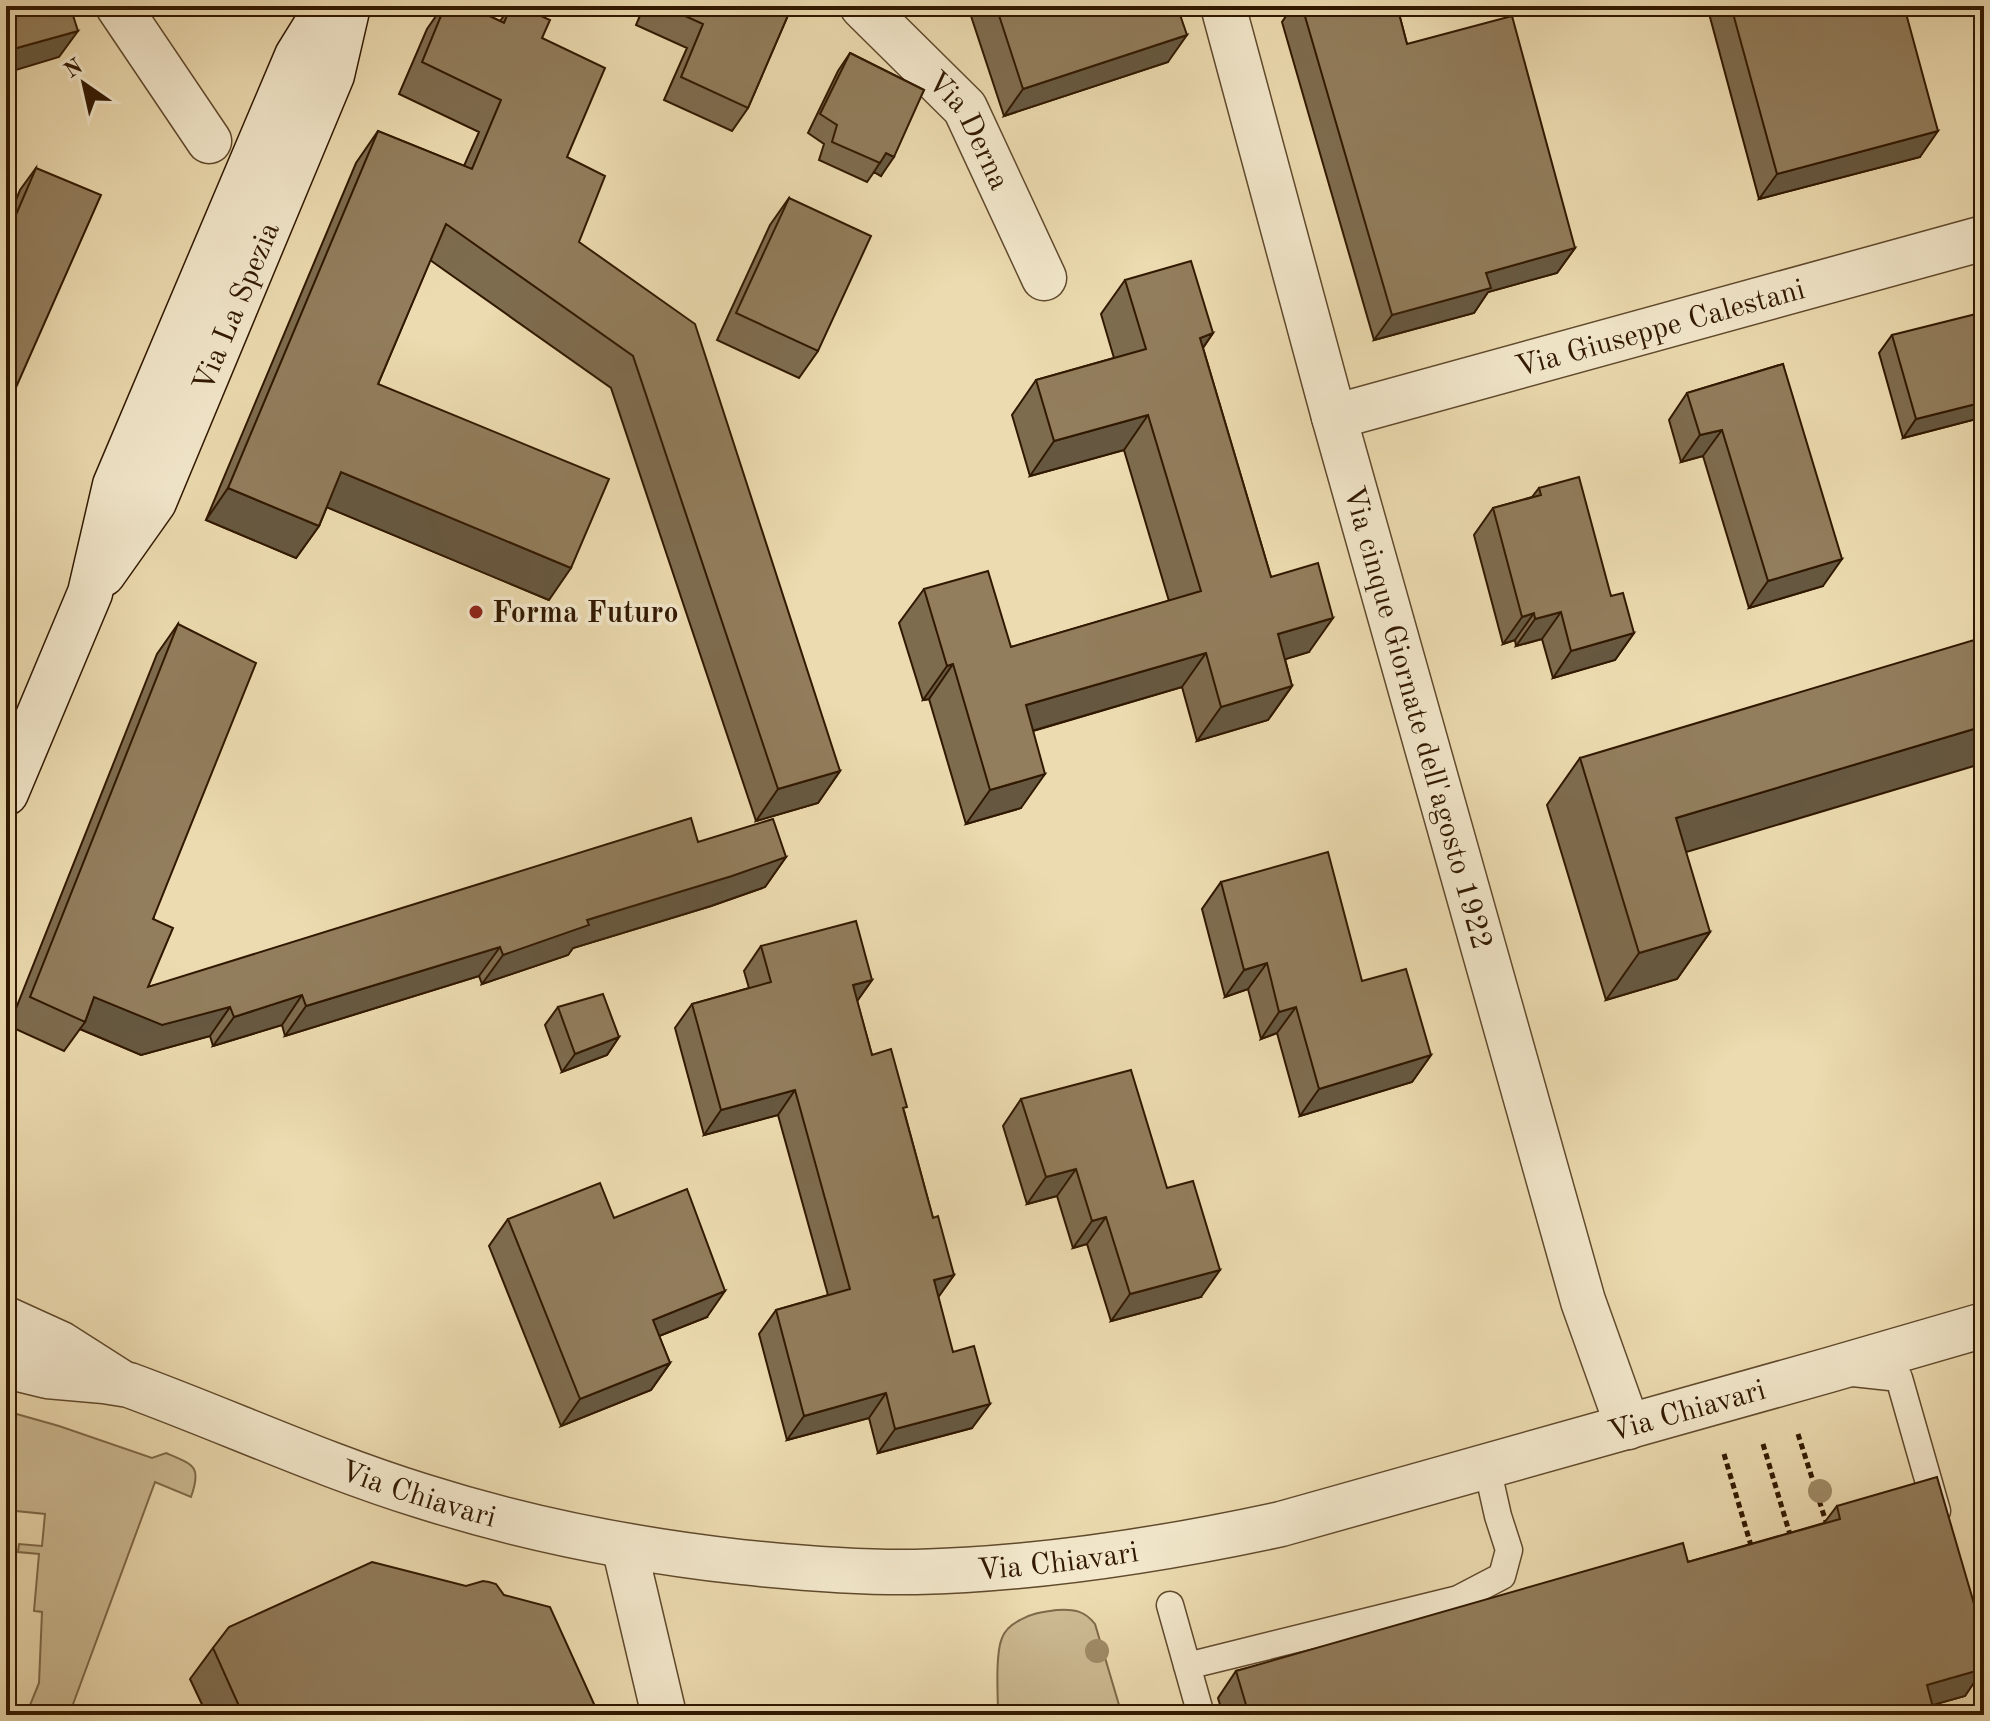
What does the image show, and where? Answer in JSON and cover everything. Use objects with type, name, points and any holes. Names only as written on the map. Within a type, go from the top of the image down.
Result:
[{"type":"street","points":[[118,6],[209,141]]},
{"type":"street","name":"Via La Spezia","points":[[6,793],[90,593],[115,485],[297,56],[328,6]]},
{"type":"street","name":"Via La Spezia","points":[[90,593],[154,502],[332,75],[348,6]]},
{"type":"street","name":"Via Derna","points":[[862,6],[965,108],[1044,278]]},
{"type":"street","name":"Via cinque Giornate dell'agosto 1922","points":[[1223,6],[1334,417],[1583,1301],[1628,1427]]},
{"type":"street","name":"Via Giuseppe Calestani","points":[[1334,417],[1984,238]]},
{"type":"street","name":"Via Chiavari","points":[[6,1319],[61,1344],[129,1385],[371,1480],[487,1516],[624,1546],[769,1565],[867,1572],[1020,1566],[1127,1553],[1237,1534],[1323,1513],[1984,1325]]},
{"type":"street","name":"Via Chiavari","points":[[6,1366],[47,1376],[129,1385]]},
{"type":"street","points":[[624,1546],[664,1715]]},
{"type":"lane","points":[[1829,1370],[1899,1378],[1944,1539]]},
{"type":"lane","points":[[1187,1666],[1458,1599],[1502,1576],[1509,1550],[1487,1467]]},
{"type":"lane","points":[[1170,1605],[1201,1715]]},
{"type":"path","points":[[1798,1434],[1827,1525]]},
{"type":"path","points":[[1763,1444],[1793,1544]]},
{"type":"path","points":[[1724,1454],[1753,1554]]},
{"type":"shaded area","points":[[6,1411],[152,1458],[166,1453],[189,1464],[195,1473],[191,1497],[155,1482],[69,1715],[26,1715],[39,1683],[42,1612],[34,1611],[39,1554],[18,1552],[19,1544],[42,1546],[45,1514],[6,1510]]},
{"type":"shaded area","points":[[1057,1610],[1078,1611],[1095,1624],[1122,1715],[998,1715],[998,1665],[1003,1635],[1024,1618]]},
{"type":"building","points":[[6,6],[70,6],[78,31],[6,51]]},
{"type":"building","points":[[445,6],[468,6],[504,23],[511,6],[519,6],[550,20],[542,38],[605,68],[567,157],[605,176],[579,242],[695,324],[840,771],[778,789],[633,356],[446,224],[378,384],[609,479],[571,568],[341,472],[319,526],[228,488],[378,131],[472,169],[501,100],[422,62]]},
{"type":"building","points":[[663,6],[792,6],[748,108],[681,77],[703,24]]},
{"type":"building","points":[[996,6],[1177,6],[1187,35],[1023,89]]},
{"type":"building","points":[[1302,6],[1397,6],[1407,44],[1512,16],[1575,248],[1486,273],[1491,288],[1392,315]]},
{"type":"building","points":[[1731,6],[1904,6],[1938,131],[1777,174]]},
{"type":"building","points":[[850,53],[924,90],[894,157],[886,153],[880,163],[832,142],[837,125],[820,114]]},
{"type":"building","points":[[36,168],[101,195],[6,410],[6,238]]},
{"type":"building","points":[[789,198],[871,236],[818,351],[736,313]]},
{"type":"building","points":[[1191,261],[1213,333],[1200,338],[1271,577],[1318,563],[1333,618],[1278,634],[1292,686],[1221,707],[1206,653],[1026,705],[1045,774],[990,790],[953,664],[947,666],[924,589],[988,571],[1011,647],[1201,591],[1148,415],[1054,441],[1036,380],[1146,349],[1125,280]]},
{"type":"building","points":[[1980,313],[1984,328],[1984,402],[1916,419],[1892,335]]},
{"type":"building","points":[[1783,364],[1842,559],[1768,581],[1722,430],[1700,435],[1687,393]]},
{"type":"building","points":[[1579,477],[1611,596],[1623,593],[1634,633],[1571,651],[1561,612],[1535,619],[1534,613],[1522,617],[1493,508],[1541,495],[1539,488]]},
{"type":"building","points":[[178,624],[256,663],[153,919],[173,928],[148,987],[691,818],[698,842],[773,819],[786,857],[587,920],[589,925],[503,955],[500,947],[306,1006],[302,995],[234,1017],[230,1007],[162,1025],[94,997],[85,1022],[30,997]]},
{"type":"building","points":[[1984,637],[1984,726],[1676,818],[1710,932],[1639,953],[1580,758]]},
{"type":"building","points":[[1328,852],[1362,981],[1406,969],[1431,1055],[1319,1089],[1296,1007],[1279,1012],[1267,963],[1244,970],[1221,882]]},
{"type":"building","points":[[856,921],[872,980],[853,985],[872,1055],[891,1049],[907,1107],[903,1108],[933,1218],[938,1216],[954,1275],[934,1280],[953,1352],[974,1346],[990,1404],[895,1429],[886,1393],[804,1416],[776,1310],[850,1289],[795,1090],[721,1110],[692,1004],[771,982],[761,946]]},
{"type":"building","points":[[603,994],[619,1037],[575,1054],[558,1007]]},
{"type":"building","points":[[1131,1070],[1167,1188],[1193,1181],[1220,1270],[1130,1294],[1106,1217],[1092,1221],[1076,1169],[1046,1177],[1021,1099]]},
{"type":"building","points":[[600,1183],[614,1218],[687,1189],[725,1291],[653,1320],[670,1363],[580,1399],[508,1219]]},
{"type":"building","points":[[1937,1477],[1984,1638],[1984,1659],[1981,1660],[1983,1669],[1927,1685],[1935,1715],[1249,1715],[1236,1671],[1683,1543],[1688,1562],[1840,1519],[1837,1506]]},
{"type":"building","points":[[372,1562],[466,1586],[489,1582],[496,1584],[504,1595],[550,1607],[599,1715],[243,1715],[213,1648],[229,1627]]},
{"type":"place","name":"Forma Futuro","points":[[476,612]]}]
